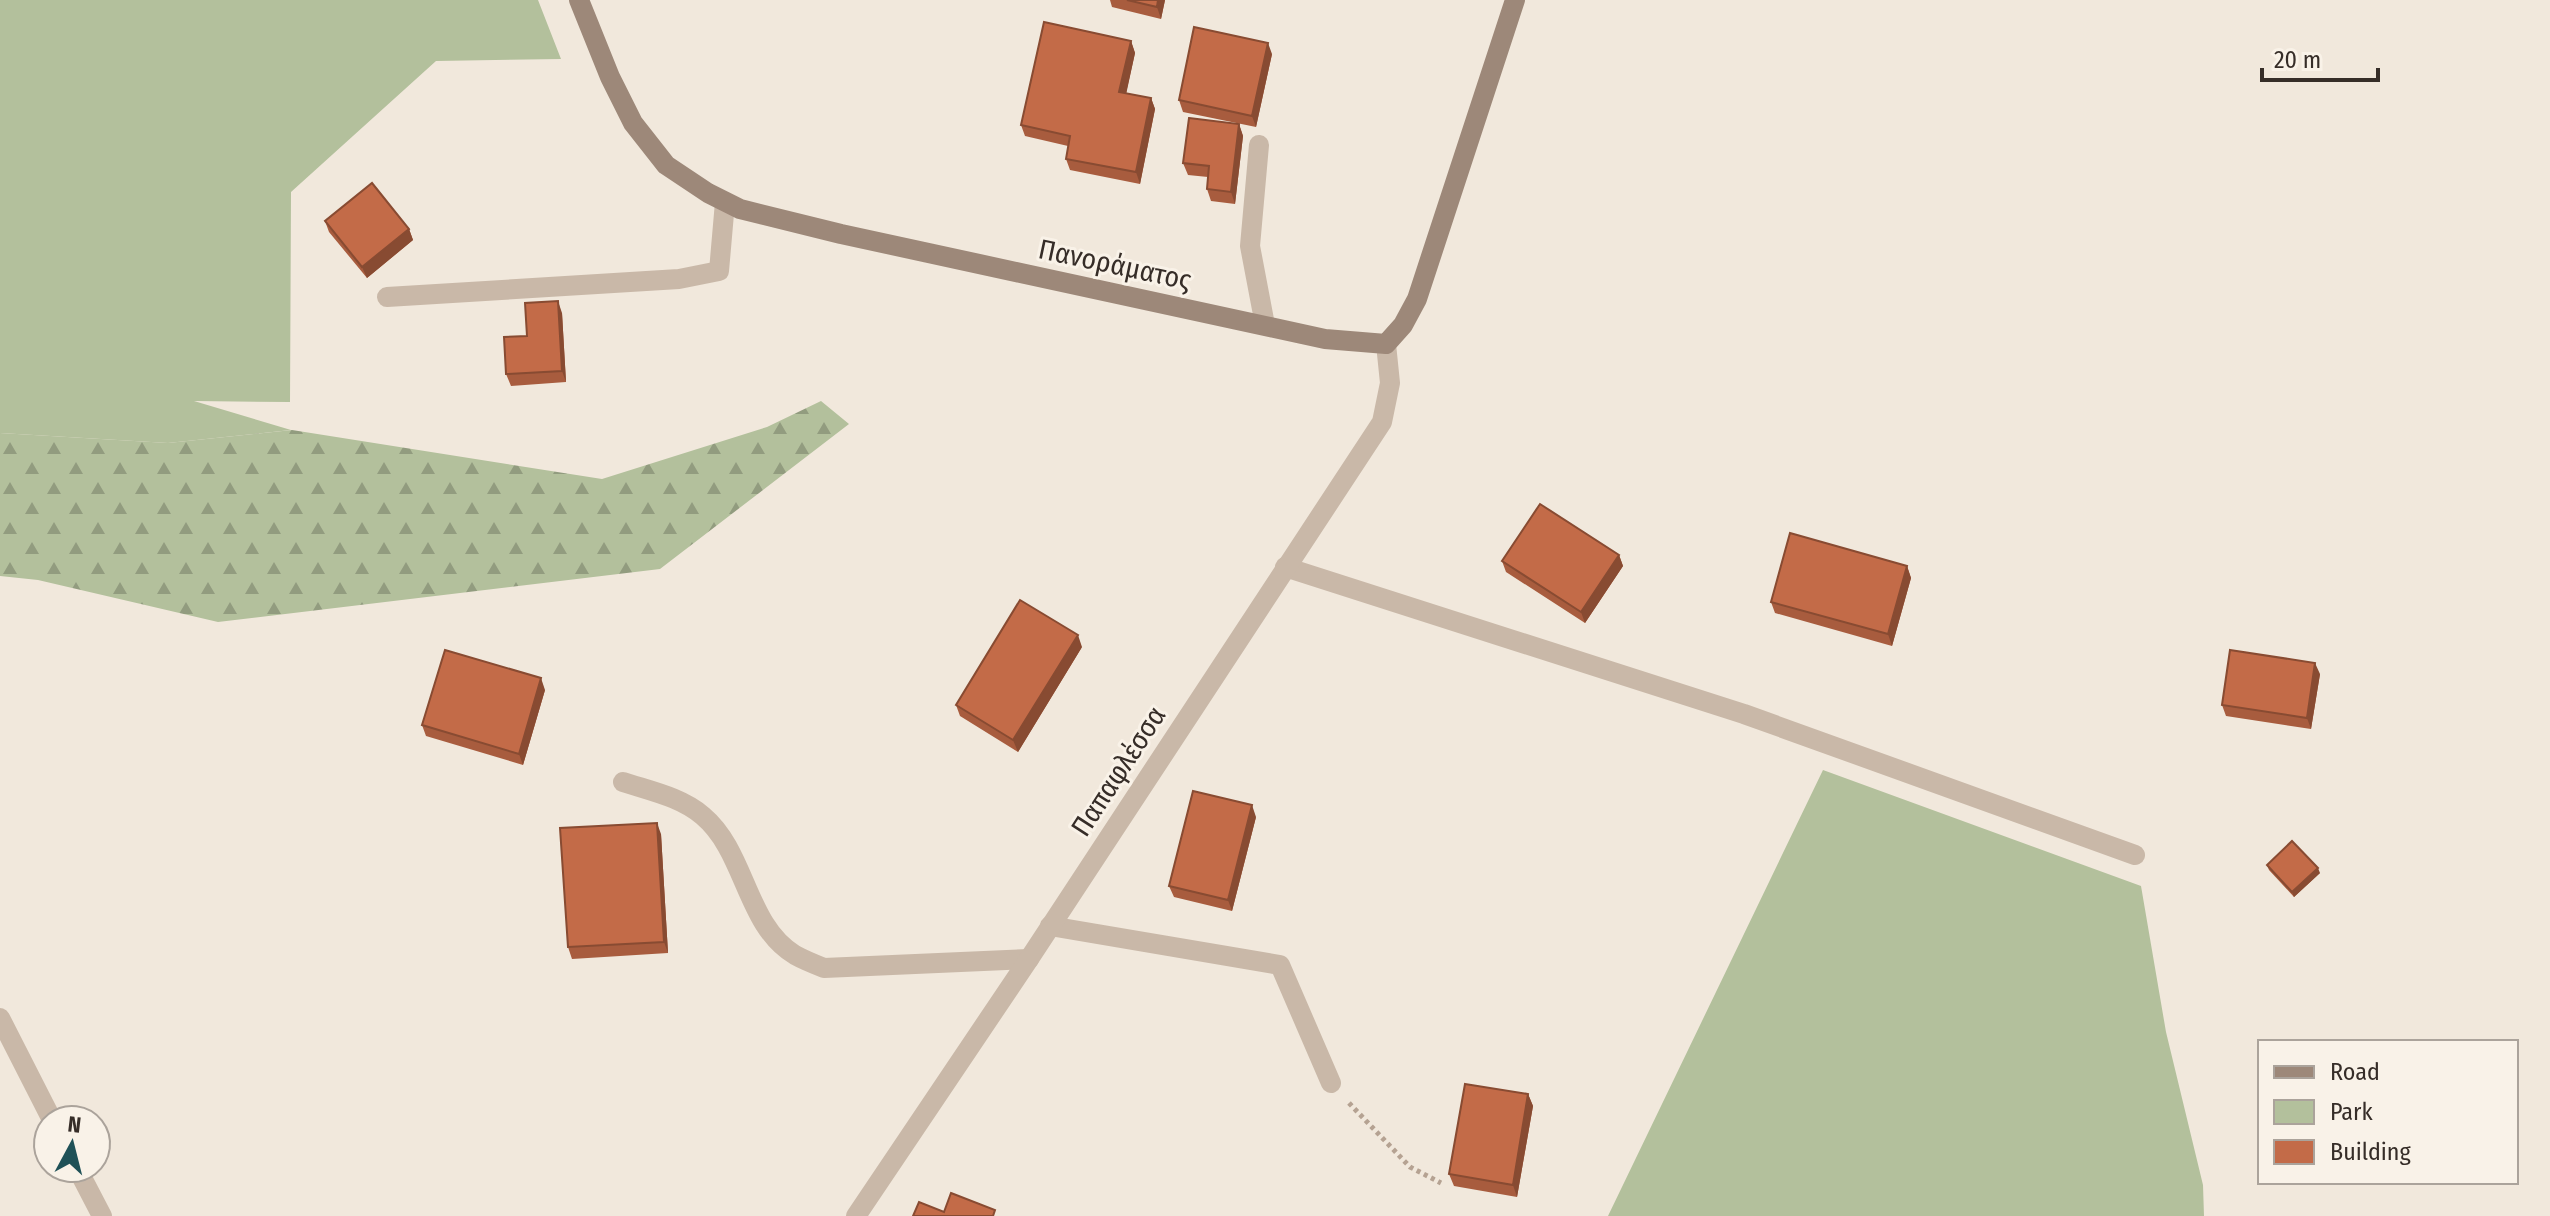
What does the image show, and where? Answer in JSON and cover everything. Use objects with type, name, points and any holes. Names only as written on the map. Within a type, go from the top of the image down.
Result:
[{"type":"main road","name":"Πανοράματος","points":[[579,0],[610,77],[633,123],[666,165],[740,209],[1325,339],[1386,344]]},
{"type":"main road","points":[[1386,344],[1403,325],[1417,299],[1515,0]]},
{"type":"street","points":[[1259,145],[1250,246],[1265,325]]},
{"type":"street","points":[[387,297],[679,279],[719,271],[725,202]]},
{"type":"street","name":"Παπαφλέσσα","points":[[856,1216],[1382,422],[1390,383],[1386,344]]},
{"type":"street","points":[[1285,567],[1744,714],[2135,855]]},
{"type":"street","points":[[623,782],[682,801],[705,817],[724,841],[769,931],[793,954],[803,959],[824,968],[1029,959]]},
{"type":"street","points":[[1050,926],[1280,965],[1331,1083]]},
{"type":"street","points":[[0,1018],[44,1104]]},
{"type":"street","points":[[85,1184],[102,1216]]},
{"type":"path","points":[[1331,1083],[1410,1167],[1441,1183]]},
{"type":"green space","points":[[0,0],[538,0],[561,59],[436,61],[291,192],[290,402],[194,401],[291,430],[168,443],[0,433]]},
{"type":"green space","points":[[821,401],[849,424],[660,569],[218,622],[38,580],[0,576],[0,433],[168,443],[292,430],[602,479],[767,427]]},
{"type":"green space","points":[[1823,770],[2141,886],[2166,1032],[2203,1185],[2204,1216],[1608,1216]]},
{"type":"building","points":[[1127,0],[1158,0],[1157,7]]},
{"type":"building","points":[[1044,22],[1131,41],[1119,92],[1151,98],[1136,172],[1066,159],[1070,136],[1021,125]]},
{"type":"building","points":[[1194,27],[1268,43],[1252,116],[1179,100]]},
{"type":"building","points":[[1189,118],[1239,124],[1231,192],[1207,189],[1209,166],[1183,163]]},
{"type":"building","points":[[372,183],[409,229],[362,267],[325,221]]},
{"type":"building","points":[[558,301],[562,371],[506,374],[504,337],[527,336],[525,303]]},
{"type":"building","points":[[1540,504],[1619,555],[1581,612],[1502,561]]},
{"type":"building","points":[[1790,533],[1907,566],[1888,634],[1771,602]]},
{"type":"building","points":[[1020,600],[1078,635],[1013,740],[956,705]]},
{"type":"building","points":[[445,650],[541,678],[519,754],[422,725]]},
{"type":"building","points":[[2230,650],[2315,663],[2307,718],[2222,705]]},
{"type":"building","points":[[1193,791],[1252,805],[1228,900],[1169,886]]},
{"type":"building","points":[[657,823],[664,942],[568,947],[560,828]]},
{"type":"building","points":[[2292,841],[2318,868],[2292,892],[2267,865]]},
{"type":"building","points":[[1465,1084],[1528,1094],[1513,1185],[1449,1174]]},
{"type":"building","points":[[951,1193],[995,1210],[993,1216],[913,1216],[919,1202],[944,1212]]}]
